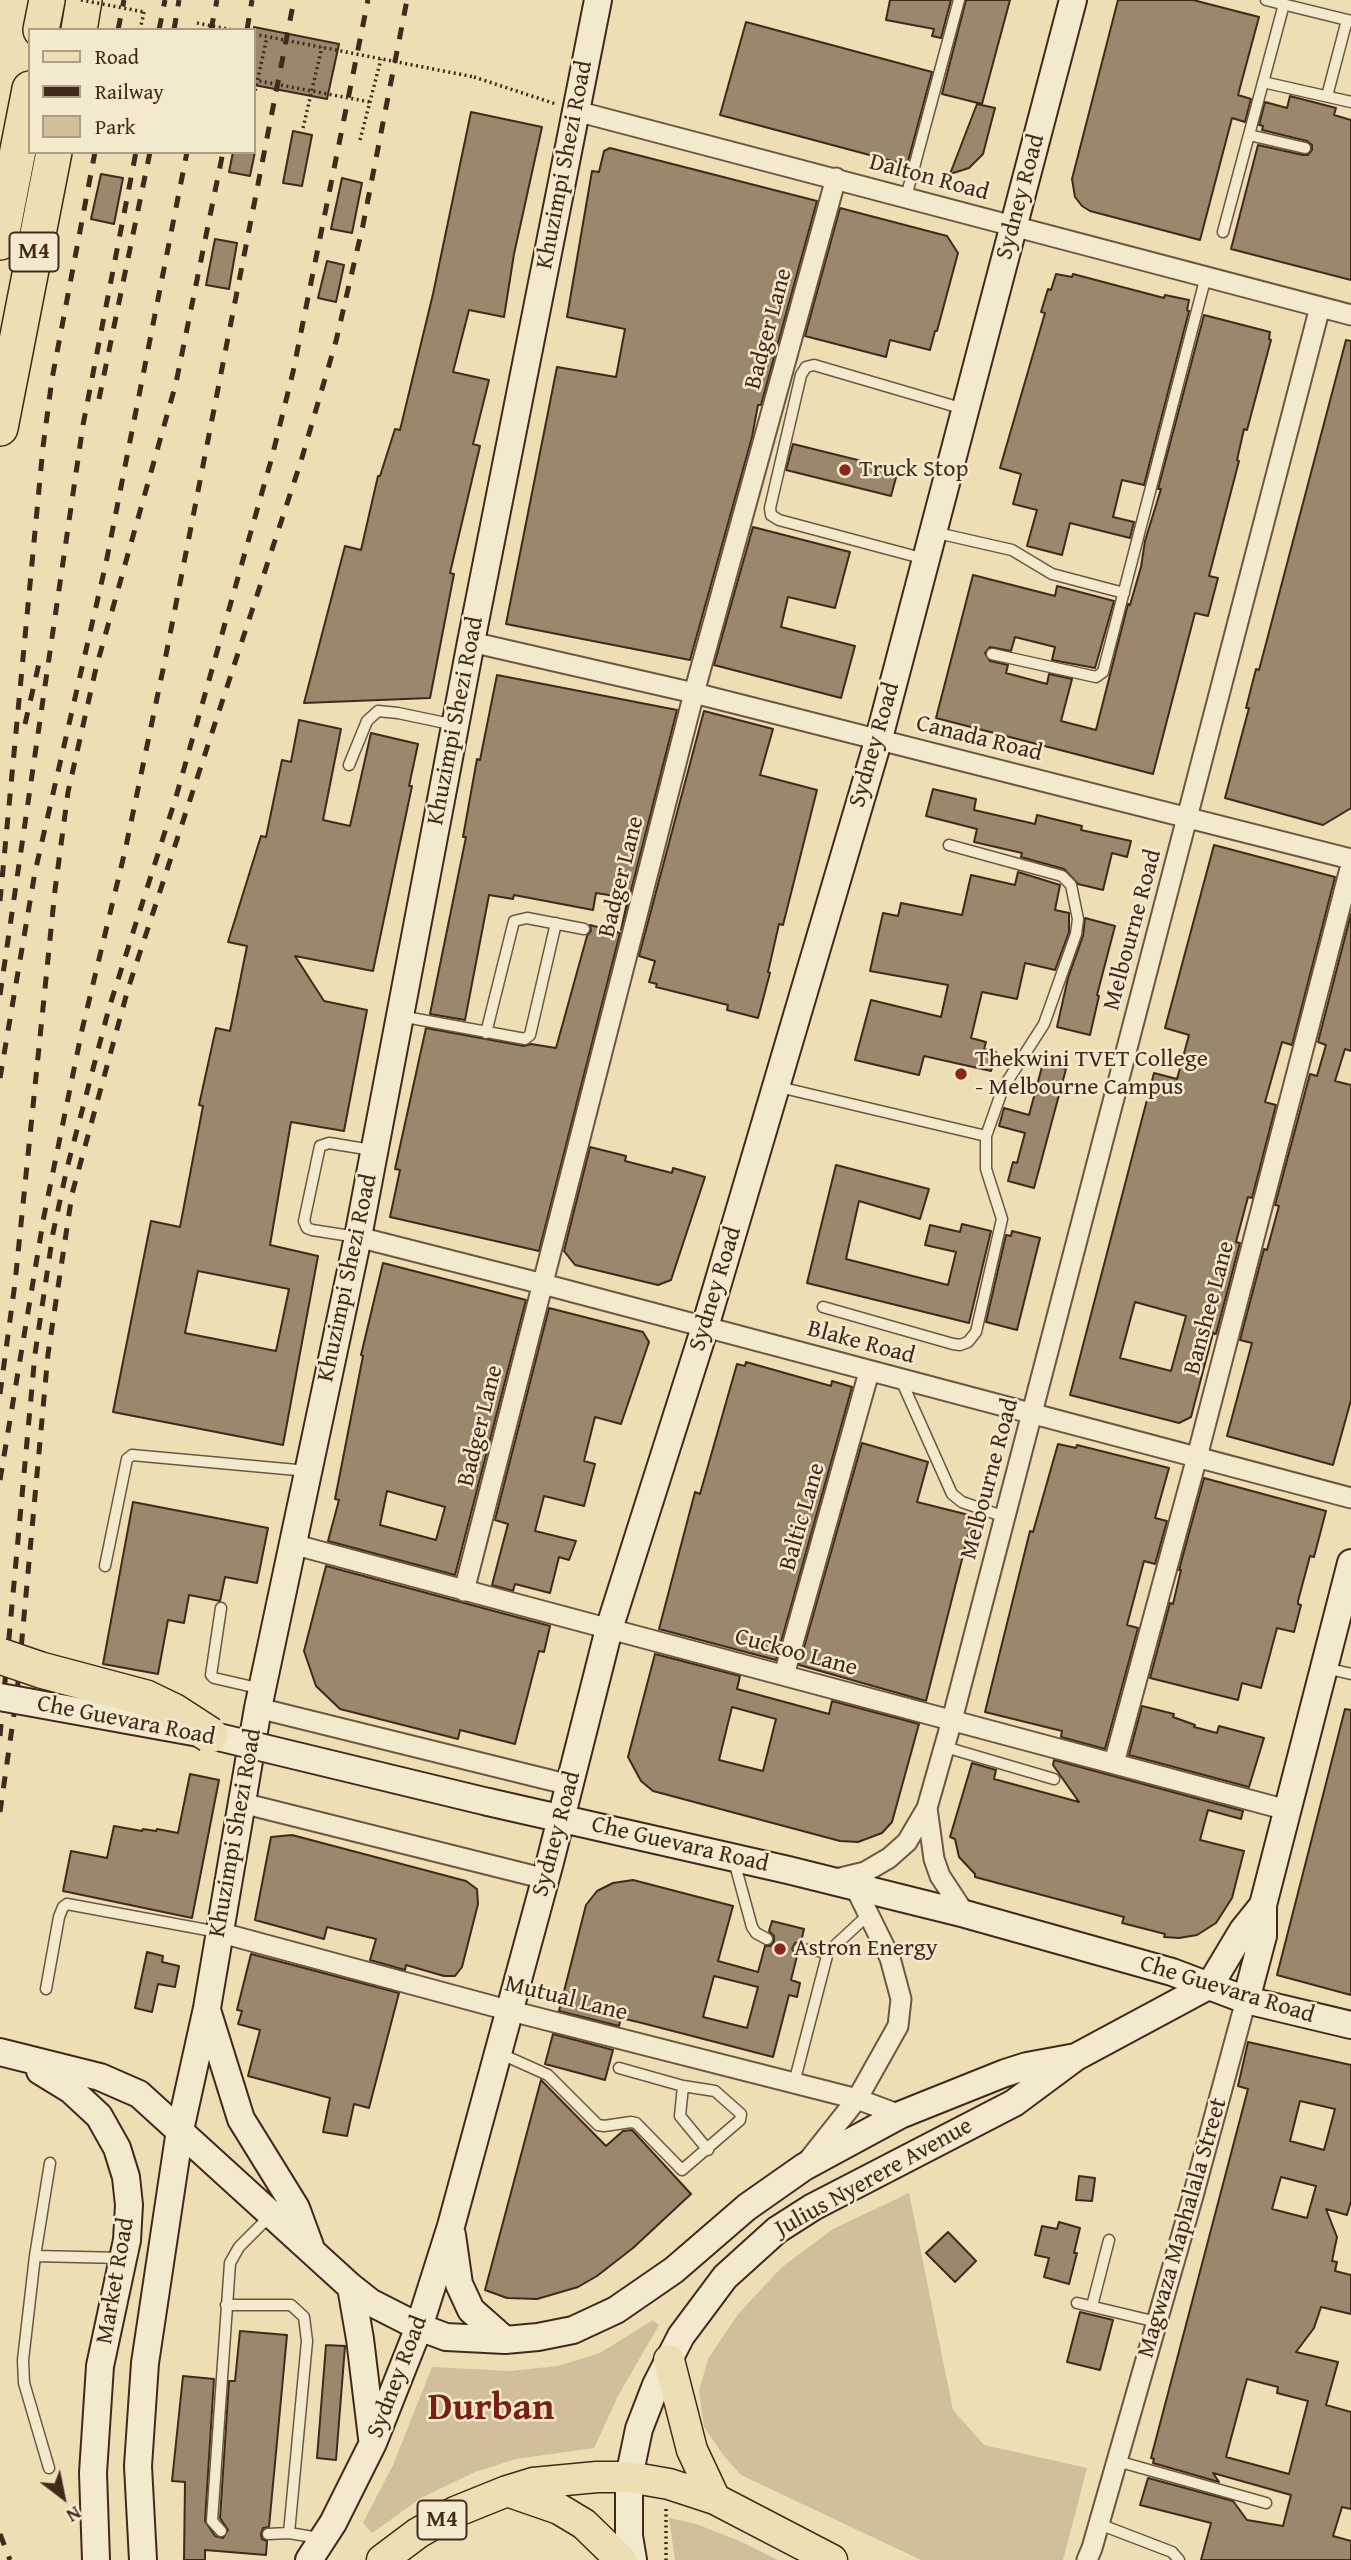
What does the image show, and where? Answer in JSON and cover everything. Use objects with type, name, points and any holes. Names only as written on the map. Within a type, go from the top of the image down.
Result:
[{"type":"highway","points":[[41,28],[47,0]]},
{"type":"highway","points":[[79,28],[83,0]]},
{"type":"highway","name":"M4","points":[[0,242],[28,99]]},
{"type":"highway","name":"M4","points":[[0,428],[54,154]]},
{"type":"highway","points":[[0,1656],[41,1670],[146,1698],[173,1710],[210,1735]]},
{"type":"main road","name":"Khuzimpi Shezi Road","points":[[143,2560],[138,2466],[145,2363],[180,2130],[207,2008],[260,1698],[358,1237],[471,642],[598,0]]},
{"type":"main road","name":"Sydney Road","points":[[316,2549],[333,2523],[373,2443],[419,2327],[452,2226],[546,1879],[609,1629],[705,1327],[879,738],[1073,0]]},
{"type":"main road","name":"Magwaza Maphalala Street","points":[[1246,2000],[1263,1936],[1263,1905],[1351,1563]]},
{"type":"main road","name":"Che Guevara Road","points":[[0,1697],[210,1735],[733,1857],[965,1914],[1172,1972],[1246,2000],[1351,2025]]},
{"type":"main road","name":"Magwaza Maphalala Street","points":[[1210,1985],[1243,1930],[1263,1905]]},
{"type":"main road","points":[[6,2053],[100,2077],[139,2094],[370,2302],[419,2327],[446,2337],[505,2340],[573,2330],[616,2310],[674,2270],[747,2207],[803,2167],[900,2115],[1005,2073],[1076,2057],[1210,1985]]},
{"type":"main road","points":[[207,2008],[241,2119],[296,2208],[312,2251]]},
{"type":"main road","name":"Market Road","points":[[6,2053],[71,2090],[87,2103],[99,2116],[117,2148],[126,2177],[130,2205],[123,2258],[100,2366],[93,2473],[96,2560]]},
{"type":"main road","name":"Julius Nyerere Avenue","points":[[633,2560],[629,2536],[629,2477],[639,2429],[669,2360],[695,2314],[742,2259],[776,2230],[813,2207],[1014,2103],[1076,2057]]},
{"type":"main road","points":[[742,2259],[803,2167]]},
{"type":"main road","points":[[452,2226],[456,2271],[464,2296],[480,2320],[505,2340]]},
{"type":"main road","points":[[351,2287],[373,2443]]},
{"type":"main road","points":[[669,2360],[692,2450],[715,2499]]},
{"type":"main road","name":"M4","points":[[383,2560],[418,2533],[446,2517],[507,2491],[533,2483],[577,2477],[629,2477]]},
{"type":"main road","points":[[629,2477],[669,2484],[715,2499],[832,2560]]},
{"type":"main road","points":[[507,2491],[567,2514],[584,2524],[621,2560]]},
{"type":"street","name":"Dalton Road","points":[[576,111],[1351,315]]},
{"type":"street","name":"Badger Lane","points":[[464,1591],[694,693],[836,178]]},
{"type":"street","name":"Melbourne Road","points":[[843,1884],[889,1858],[907,1842],[927,1808],[953,1720],[1320,307]]},
{"type":"street","name":"Canada Road","points":[[471,642],[879,738],[1351,859]]},
{"type":"street","name":"Banshee Lane","points":[[1114,1763],[1351,866]]},
{"type":"street","name":"Blake Road","points":[[358,1237],[1351,1498]]},
{"type":"street","name":"Baltic Lane","points":[[784,1675],[869,1372]]},
{"type":"street","name":"Cuckoo Lane","points":[[292,1544],[1287,1810]]},
{"type":"street","name":"Che Guevara Road","points":[[260,1698],[570,1785]]},
{"type":"street","points":[[242,1803],[546,1879]]},
{"type":"street","name":"Melbourne Road","points":[[927,1808],[932,1848],[940,1876],[965,1914]]},
{"type":"street","points":[[803,2167],[857,2099],[898,2026],[901,1999],[890,1958],[869,1914],[843,1884]]},
{"type":"street","name":"Mutual Lane","points":[[218,1932],[511,2011],[857,2099],[900,2115]]},
{"type":"street","name":"Magwaza Maphalala Street","points":[[1091,2556],[1246,2000]]},
{"type":"lane","points":[[906,197],[959,0]]},
{"type":"lane","points":[[1266,0],[1349,20],[1327,96]]},
{"type":"lane","points":[[1223,232],[1284,4]]},
{"type":"lane","points":[[1263,82],[1351,102]]},
{"type":"lane","points":[[1249,135],[1305,148]]},
{"type":"lane","points":[[992,654],[1096,677],[1105,668],[1206,276]]},
{"type":"lane","points":[[926,559],[779,520],[771,514],[801,375],[806,367],[814,365],[965,409]]},
{"type":"lane","points":[[933,532],[1012,550],[1052,574],[1124,593]]},
{"type":"lane","points":[[349,765],[367,721],[379,711],[456,725]]},
{"type":"lane","points":[[822,1307],[953,1344],[960,1345],[973,1338],[1002,1219],[986,1169],[986,1136],[1003,1088],[1044,1024],[1076,934],[1078,919],[1074,891],[1062,876],[949,845]]},
{"type":"lane","points":[[486,1033],[514,922],[522,918],[584,929]]},
{"type":"lane","points":[[399,1016],[522,1040],[530,1035],[555,923]]},
{"type":"lane","points":[[776,1086],[986,1136]]},
{"type":"lane","points":[[358,1237],[312,1230],[307,1228],[304,1221],[320,1146],[329,1143],[374,1150]]},
{"type":"lane","points":[[901,1380],[952,1494],[962,1502],[1005,1517]]},
{"type":"lane","points":[[105,1566],[127,1459],[135,1453],[308,1471]]},
{"type":"lane","points":[[221,1608],[211,1675],[260,1698]]},
{"type":"lane","points":[[1324,1667],[1351,1674]]},
{"type":"lane","points":[[945,1747],[1054,1779]]},
{"type":"lane","points":[[733,1857],[752,1927],[756,1933],[767,1939]]},
{"type":"lane","points":[[46,1989],[59,1917],[67,1904],[218,1932]]},
{"type":"lane","points":[[794,2083],[828,1952],[869,1914]]},
{"type":"lane","points":[[799,1949],[828,1952]]},
{"type":"lane","points":[[499,2053],[548,2075],[598,2125],[636,2123],[682,2170],[739,2122],[741,2114],[715,2091],[682,2086],[619,2068]]},
{"type":"lane","points":[[682,2086],[680,2116],[708,2150]]},
{"type":"lane","points":[[48,2468],[23,2372],[35,2256],[50,2164]]},
{"type":"lane","points":[[221,2531],[212,2521],[230,2263],[239,2247],[272,2214]]},
{"type":"lane","points":[[1092,2306],[1110,2240]]},
{"type":"lane","points":[[35,2256],[123,2258]]},
{"type":"lane","points":[[1077,2303],[1157,2322]]},
{"type":"lane","points":[[226,2305],[291,2305],[304,2317],[307,2341],[289,2533]]},
{"type":"lane","points":[[1117,2461],[1266,2503]]},
{"type":"lane","points":[[1100,2524],[1172,2552],[1179,2560]]},
{"type":"lane","points":[[268,2534],[289,2533],[316,2549]]},
{"type":"path","points":[[83,0],[144,12],[140,28]]},
{"type":"path","points":[[197,23],[223,28]]},
{"type":"path","points":[[256,34],[474,77],[576,111]]},
{"type":"path","points":[[256,77],[267,37]]},
{"type":"path","points":[[303,128],[322,47]]},
{"type":"path","points":[[360,140],[381,59]]},
{"type":"path","points":[[256,81],[370,102]]},
{"type":"green space","points":[[909,2193],[953,2410],[984,2445],[1087,2468],[1063,2560],[921,2560],[741,2475],[704,2427],[699,2391],[708,2359],[739,2313],[782,2267],[833,2229]]},
{"type":"green space","points":[[653,2320],[659,2325],[618,2396],[594,2448],[516,2459],[475,2472],[421,2498],[372,2533],[363,2523],[393,2465],[432,2367],[510,2371],[558,2366],[600,2353]]},
{"type":"green space","points":[[669,2518],[696,2524],[778,2560],[675,2560]]},
{"type":"building","points":[[890,0],[951,0],[941,38],[932,36],[934,29],[886,20]]},
{"type":"building","points":[[966,0],[1010,0],[982,104],[942,94]]},
{"type":"building","points":[[1118,0],[1193,0],[1259,17],[1238,95],[1251,99],[1245,122],[1232,118],[1200,240],[1090,211],[1075,197],[1072,179]]},
{"type":"building","points":[[746,22],[932,72],[907,165],[720,115]]},
{"type":"building","points":[[254,28],[339,44],[327,99],[256,85]]},
{"type":"building","points":[[1290,96],[1336,108],[1334,115],[1351,120],[1351,280],[1231,249],[1258,145],[1303,155],[1308,155],[1312,150],[1312,145],[1307,141],[1262,130],[1263,126],[1259,125],[1265,102],[1287,108]]},
{"type":"building","points":[[977,104],[995,108],[983,154],[969,168],[950,174]]},
{"type":"building","points":[[471,112],[542,127],[514,254],[504,317],[469,310],[453,372],[489,380],[473,444],[480,446],[450,573],[454,574],[430,698],[304,703],[345,546],[361,550],[378,476],[395,429],[400,430],[433,294]]},
{"type":"building","points":[[293,131],[312,135],[302,186],[283,183]]},
{"type":"building","points":[[610,148],[817,201],[761,405],[758,405],[752,437],[690,660],[506,624],[557,367],[616,377],[625,329],[567,317],[592,171],[599,172],[604,151]]},
{"type":"building","points":[[233,154],[255,154],[250,176],[229,172]]},
{"type":"building","points":[[101,174],[123,178],[114,224],[91,219]]},
{"type":"building","points":[[342,178],[362,183],[352,233],[331,229]]},
{"type":"building","points":[[840,208],[947,236],[958,253],[930,350],[890,340],[886,357],[805,336]]},
{"type":"building","points":[[215,239],[237,243],[229,289],[206,285]]},
{"type":"building","points":[[327,261],[344,265],[336,302],[318,298]]},
{"type":"building","points":[[1056,274],[1072,277],[1073,274],[1164,298],[1165,295],[1189,300],[1189,311],[1144,485],[1122,480],[1113,517],[1134,522],[1130,538],[1070,523],[1062,555],[1027,546],[1037,510],[1013,504],[1021,474],[1000,468],[1045,313],[1041,312]]},
{"type":"building","points":[[1204,315],[1270,332],[1271,340],[1247,430],[1244,429],[1237,460],[1239,461],[1209,576],[1218,578],[1208,616],[1195,613],[1153,774],[936,718],[973,575],[1055,596],[1057,586],[1114,601],[1095,668],[1052,660],[1055,647],[1015,637],[1011,651],[990,647],[985,653],[990,661],[1008,665],[1006,673],[1047,684],[1049,674],[1072,679],[1061,721],[1096,730],[1128,604],[1130,605],[1141,567],[1145,541],[1161,489],[1158,489]]},
{"type":"building","points":[[1346,340],[1351,341],[1351,808],[1323,825],[1225,798],[1249,708],[1246,708],[1256,669],[1259,670]]},
{"type":"building","points":[[793,444],[898,470],[891,496],[786,470]]},
{"type":"building","points":[[753,527],[850,552],[835,608],[788,597],[781,627],[855,646],[841,698],[714,665]]},
{"type":"building","points":[[497,675],[677,710],[621,930],[628,898],[596,893],[593,910],[514,895],[513,899],[489,895],[465,1020],[430,1014],[466,837],[463,837],[477,759],[480,760]]},
{"type":"building","points":[[704,711],[773,729],[760,775],[817,790],[783,925],[779,924],[758,1018],[727,1010],[728,1005],[656,987],[657,984],[649,982],[655,961],[639,956]]},
{"type":"building","points":[[299,720],[341,729],[323,820],[350,826],[371,733],[418,744],[409,786],[412,786],[373,971],[295,956],[324,1001],[367,1010],[344,1131],[291,1122],[270,1245],[318,1256],[283,1445],[113,1412],[151,1221],[180,1227],[203,1106],[199,1105],[216,1028],[230,1031],[247,946],[228,942],[261,836],[266,837],[282,760],[291,762]],"holes":[[[198,1271],[289,1289],[276,1351],[185,1333]]]},
{"type":"building","points":[[933,789],[976,799],[974,810],[1035,824],[1037,815],[1082,826],[1081,830],[1131,841],[1127,857],[1112,853],[1103,890],[1078,884],[1064,869],[1021,857],[1022,853],[974,842],[977,829],[926,816]]},
{"type":"building","points":[[1214,845],[1335,877],[1292,1045],[1282,1042],[1265,1102],[1276,1105],[1252,1198],[1248,1197],[1236,1242],[1240,1243],[1216,1334],[1213,1333],[1191,1417],[1179,1423],[1070,1395],[1154,1073],[1177,1079],[1189,1035],[1165,1028]],"holes":[[[1135,1302],[1186,1316],[1171,1371],[1120,1358]]]},
{"type":"building","points":[[1018,872],[1060,885],[1055,910],[1069,913],[1069,932],[1055,970],[1025,963],[1017,999],[982,992],[971,1038],[986,1042],[984,1049],[996,1052],[991,1071],[924,1056],[919,1075],[855,1060],[871,1000],[941,1017],[948,985],[870,971],[883,913],[898,916],[901,903],[962,915],[971,875],[1015,885]]},
{"type":"building","points":[[1351,914],[1351,1051],[1345,1049],[1335,1081],[1351,1085],[1351,1400],[1333,1465],[1227,1436],[1252,1343],[1240,1340],[1264,1249],[1267,1250],[1279,1206],[1275,1205],[1310,1074],[1317,1076],[1326,1045],[1318,1042]]},
{"type":"building","points":[[1085,918],[1115,926],[1097,995],[1099,996],[1090,1035],[1057,1027],[1068,978],[1083,936]]},
{"type":"building","points":[[590,925],[620,933],[539,1251],[390,1217],[400,1170],[395,1169],[426,1028],[524,1046],[531,1044],[556,1048],[587,936],[591,931]]},
{"type":"building","points":[[1043,1063],[1066,1069],[1034,1188],[1008,1181],[1013,1162],[1017,1163],[1025,1133],[999,1126],[1004,1108],[1029,1115]]},
{"type":"building","points":[[590,1147],[626,1156],[625,1161],[672,1173],[673,1168],[705,1177],[671,1280],[658,1285],[575,1265],[564,1251]]},
{"type":"building","points":[[836,1165],[929,1189],[920,1219],[859,1201],[846,1259],[948,1285],[956,1252],[925,1245],[930,1225],[960,1232],[962,1224],[991,1231],[969,1323],[807,1283]]},
{"type":"building","points":[[1012,1231],[1040,1238],[1017,1330],[986,1322],[1006,1235],[1011,1236]]},
{"type":"building","points":[[383,1263],[526,1300],[455,1575],[328,1541],[339,1500],[335,1499],[363,1356],[361,1355]],"holes":[[[387,1491],[445,1507],[436,1540],[380,1525]]]},
{"type":"building","points":[[549,1308],[643,1332],[649,1342],[621,1424],[595,1417],[584,1461],[595,1464],[584,1506],[544,1496],[535,1531],[576,1541],[569,1560],[559,1557],[550,1593],[515,1584],[513,1591],[492,1585],[508,1524],[495,1520]]},
{"type":"building","points":[[746,1362],[831,1386],[832,1381],[852,1387],[776,1660],[659,1629],[695,1492],[700,1494],[737,1364],[745,1366]]},
{"type":"building","points":[[862,1443],[928,1462],[917,1502],[973,1516],[926,1701],[799,1665]]},
{"type":"building","points":[[1058,1444],[1076,1448],[1077,1445],[1169,1468],[1155,1518],[1167,1521],[1155,1564],[1144,1561],[1127,1625],[1138,1628],[1105,1749],[1061,1737],[1062,1731],[985,1712],[1030,1531],[1033,1532]]},
{"type":"building","points":[[1204,1478],[1326,1511],[1314,1557],[1310,1556],[1298,1601],[1301,1605],[1294,1632],[1277,1628],[1261,1688],[1242,1683],[1238,1700],[1150,1678],[1170,1603],[1173,1604],[1179,1570]]},
{"type":"building","points":[[133,1502],[268,1528],[257,1583],[225,1577],[220,1601],[189,1595],[184,1623],[168,1620],[158,1674],[103,1664]]},
{"type":"building","points":[[326,1566],[550,1626],[544,1652],[539,1651],[515,1744],[460,1730],[458,1739],[340,1709],[316,1686],[304,1651]]},
{"type":"building","points":[[655,1654],[740,1676],[737,1689],[829,1714],[832,1701],[919,1724],[892,1822],[882,1833],[858,1842],[840,1841],[653,1791],[641,1781],[628,1757]],"holes":[[[732,1707],[776,1719],[763,1771],[719,1760]]]},
{"type":"building","points":[[1142,1706],[1174,1714],[1173,1717],[1195,1725],[1194,1727],[1217,1733],[1219,1726],[1264,1738],[1249,1787],[1129,1755]]},
{"type":"building","points":[[1345,1709],[1351,1710],[1351,1995],[1277,1975]]},
{"type":"building","points":[[1054,1760],[1243,1811],[1241,1819],[1208,1810],[1200,1840],[1244,1851],[1232,1898],[1216,1923],[1197,1935],[1164,1937],[1165,1934],[1122,1923],[1124,1917],[975,1877],[959,1857],[955,1839],[950,1837],[972,1763],[996,1770],[994,1779],[1079,1802],[1053,1765]]},
{"type":"building","points":[[190,1774],[219,1780],[192,1918],[63,1891],[71,1851],[107,1858],[114,1826],[178,1833]]},
{"type":"building","points":[[292,1835],[466,1881],[477,1889],[478,1904],[462,1967],[455,1976],[444,1976],[406,1965],[405,1970],[370,1960],[376,1939],[327,1927],[324,1939],[255,1920],[271,1837]]},
{"type":"building","points":[[633,1880],[733,1906],[718,1961],[758,1972],[765,1946],[774,1942],[774,1936],[769,1931],[772,1921],[804,1929],[801,1942],[795,1943],[792,1949],[797,1956],[791,1980],[800,1983],[797,1997],[789,1995],[773,2057],[621,2018],[619,2026],[559,2011],[586,1905],[597,1891],[613,1883]],"holes":[[[714,1976],[758,1987],[747,2028],[703,2017]]]},
{"type":"building","points":[[147,1952],[163,1956],[162,1962],[179,1966],[175,1987],[158,1984],[152,2012],[135,2008]]},
{"type":"building","points":[[251,1954],[399,1993],[369,2108],[354,2104],[347,2136],[323,2132],[330,2098],[248,2076],[260,2030],[238,2024],[242,2011],[237,2010]]},
{"type":"building","points":[[553,2034],[613,2050],[605,2080],[545,2064]]},
{"type":"building","points":[[1248,2042],[1351,2065],[1351,2201],[1347,2215],[1326,2209],[1337,2237],[1332,2261],[1337,2262],[1335,2271],[1351,2275],[1351,2314],[1321,2307],[1314,2328],[1296,2352],[1338,2362],[1326,2405],[1351,2412],[1351,2509],[1342,2507],[1333,2536],[1351,2541],[1351,2560],[1201,2560],[1211,2523],[1140,2505],[1148,2478],[1233,2501],[1247,2520],[1283,2526],[1291,2495],[1213,2473],[1219,2482],[1153,2463],[1154,2459],[1151,2458],[1248,2089],[1238,2086]],"holes":[[[1300,2101],[1335,2109],[1324,2150],[1290,2141]],[[1281,2177],[1316,2186],[1307,2218],[1272,2209]],[[1247,2379],[1278,2387],[1277,2393],[1308,2401],[1289,2474],[1226,2457]]]},
{"type":"building","points":[[541,2080],[606,2146],[623,2131],[632,2130],[691,2194],[633,2248],[578,2287],[537,2299],[507,2298],[485,2290]]},
{"type":"building","points":[[1079,2176],[1095,2178],[1092,2201],[1076,2200]]},
{"type":"building","points":[[1059,2222],[1080,2228],[1069,2284],[1044,2277],[1049,2258],[1035,2255],[1042,2226],[1057,2229]]},
{"type":"building","points":[[948,2232],[976,2261],[955,2282],[926,2253]]},
{"type":"building","points":[[1080,2312],[1113,2320],[1100,2370],[1067,2362]]},
{"type":"building","points":[[240,2331],[287,2335],[269,2527],[263,2528],[261,2534],[262,2539],[267,2541],[266,2555],[205,2550],[205,2560],[184,2560],[185,2482],[172,2481],[183,2376],[214,2379],[205,2521],[215,2536],[223,2538],[228,2530],[220,2518],[229,2381],[235,2381]]},
{"type":"building","points":[[326,2345],[345,2346],[336,2460],[317,2458]]},
{"type":"railway","points":[[118,28],[124,0]]},
{"type":"railway","points":[[159,28],[165,0]]},
{"type":"railway","points":[[174,28],[179,0]]},
{"type":"railway","points":[[211,28],[217,0]]},
{"type":"railway","points":[[247,28],[252,0]]},
{"type":"railway","points":[[0,1480],[44,1216],[82,1030],[125,851],[165,660],[294,0]]},
{"type":"railway","points":[[0,1736],[35,1354],[53,1233],[67,1168],[109,1008],[176,797],[272,457],[293,372],[368,0]]},
{"type":"railway","points":[[0,1812],[17,1693],[48,1354],[72,1194],[128,989],[301,461],[336,341],[363,225],[407,0]]},
{"type":"railway","points":[[0,901],[43,447],[52,379],[95,154]]},
{"type":"railway","points":[[0,995],[83,425],[136,154]]},
{"type":"railway","points":[[99,399],[150,154]]},
{"type":"railway","points":[[0,1078],[35,872],[106,563],[187,154]]},
{"type":"railway","points":[[0,1394],[15,1283],[55,890],[68,792],[96,668],[176,383],[223,154]]},
{"type":"railway","points":[[25,724],[40,659]]},
{"type":"railway","points":[[0,2534],[10,2560]]},
{"type":"place","name":"Truck Stop","points":[[845,470]]},
{"type":"place","name":"Thekwini TVET College - Melbourne Campus","points":[[961,1074]]},
{"type":"place","name":"Astron Energy","points":[[780,1949]]},
{"type":"district","name":"Durban","points":[[491,2409]]}]
